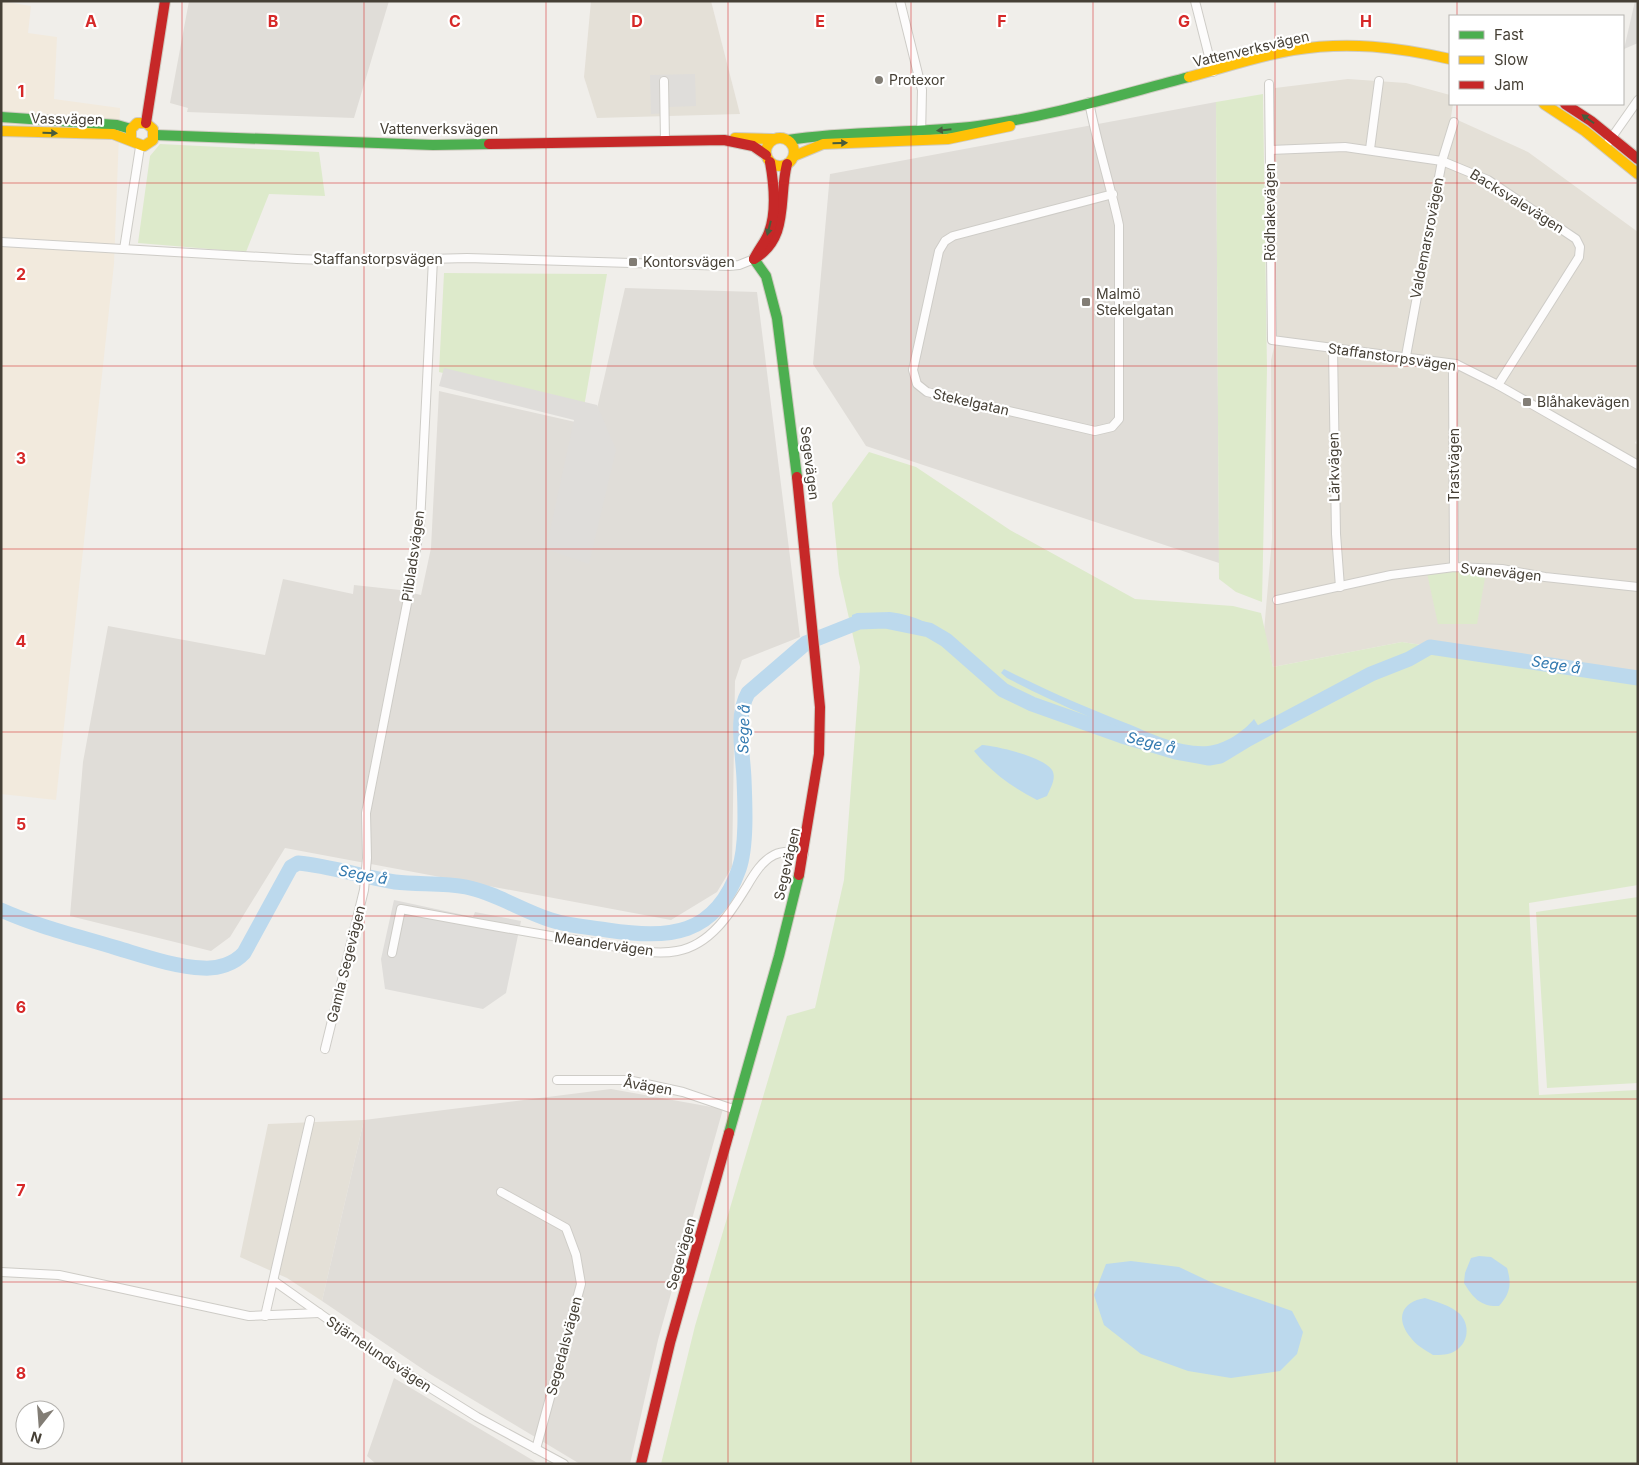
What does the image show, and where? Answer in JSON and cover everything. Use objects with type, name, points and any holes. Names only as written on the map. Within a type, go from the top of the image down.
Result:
[{"type":"street","points":[[146,123],[165,1]]},
{"type":"street","points":[[900,1],[922,90],[921,137]]},
{"type":"street","points":[[1196,1],[1213,72]]},
{"type":"street","name":"Vattenverksvägen","points":[[794,156],[823,144],[921,137],[1061,110],[1293,50],[1368,45],[1402,48],[1449,58]]},
{"type":"street","points":[[664,81],[665,141]]},
{"type":"street","points":[[1370,149],[1379,81]]},
{"type":"street","name":"Rödhakevägen","points":[[1269,84],[1272,340]]},
{"type":"street","points":[[1605,147],[1638,100]]},
{"type":"street","name":"Stekelgatan","points":[[1089,102],[1113,194],[1119,225],[1121,400],[1119,419],[1112,427],[1095,431],[927,392],[917,384],[913,370],[940,251],[944,241],[953,236],[1113,194]]},
{"type":"street","points":[[1545,105],[1605,147],[1638,174]]},
{"type":"street","points":[[1566,105],[1612,137],[1638,159]]},
{"type":"street","name":"Vassvägen","points":[[1,117],[117,125],[131,129]]},
{"type":"street","name":"Valdemarsrovägen","points":[[1406,356],[1442,161],[1454,122]]},
{"type":"street","points":[[124,249],[136,144],[131,129],[137,123],[146,123],[153,129],[155,135],[151,144],[136,144]]},
{"type":"street","name":"Vassvägen","points":[[1,131],[116,134],[136,144]]},
{"type":"street","name":"Vattenverksvägen","points":[[788,140],[826,134],[921,137]]},
{"type":"street","name":"Vattenverksvägen","points":[[155,135],[434,145],[724,140],[737,138],[773,139]]},
{"type":"street","points":[[781,138],[788,140],[793,145],[794,156],[786,164],[782,178],[780,221],[777,235],[769,251],[754,259],[771,224],[772,178],[768,159],[768,144],[773,139],[781,138]]},
{"type":"street","name":"Vattenverksvägen","points":[[724,140],[753,146],[768,159]]},
{"type":"street","name":"Backsvalevägen","points":[[1270,150],[1345,147],[1370,149],[1442,161],[1475,173],[1501,188],[1576,239],[1580,247],[1577,261],[1498,385]]},
{"type":"street","points":[[768,159],[778,166],[786,164]]},
{"type":"street","name":"Staffanstorpsvägen","points":[[1,242],[353,261],[433,259],[729,266],[739,265],[754,259]]},
{"type":"street","name":"Pilbladsvägen","points":[[367,850],[366,813],[410,588],[420,524],[433,259]]},
{"type":"street","name":"Segevägen","points":[[641,1464],[670,1343],[779,956],[804,854],[819,754],[820,707],[815,636],[804,529],[777,318],[766,276],[754,259]]},
{"type":"street","name":"Staffanstorpsvägen","points":[[1272,340],[1456,364],[1498,385],[1638,465]]},
{"type":"street","name":"Lärkvägen","points":[[1333,348],[1336,534],[1340,587]]},
{"type":"street","name":"Trastvägen","points":[[1454,567],[1453,374],[1456,364]]},
{"type":"street","name":"Svanevägen","points":[[1277,600],[1391,575],[1454,567],[1502,569],[1545,577],[1638,587]]},
{"type":"street","name":"Gamla Segevägen","points":[[325,1049],[364,890],[367,850]]},
{"type":"street","name":"Meandervägen","points":[[392,952],[401,909],[510,930],[646,951],[677,951],[696,943],[715,930],[732,910],[767,859],[781,852],[804,854]]},
{"type":"street","name":"Åvägen","points":[[557,1080],[628,1080],[683,1092],[736,1110]]},
{"type":"street","points":[[265,1316],[310,1120]]},
{"type":"street","name":"Segedalsvägen","points":[[501,1192],[566,1228],[576,1255],[582,1284],[536,1449]]},
{"type":"street","name":"Stjärnelundsvägen","points":[[1,1272],[59,1275],[232,1313],[265,1316],[319,1313],[384,1360],[477,1417],[564,1464]]},
{"type":"street","points":[[274,1281],[319,1313]]},
{"type":"shaded area","points":[[1,1],[31,6],[28,33],[57,37],[54,99],[120,108],[114,264],[56,800],[1,794]]},
{"type":"shaded area","points":[[189,1],[389,1],[354,118],[187,112],[188,108],[170,103]]},
{"type":"shaded area","points":[[591,1],[711,1],[740,114],[597,118],[584,77]]},
{"type":"shaded area","points":[[1635,1],[1638,1],[1638,43],[1624,49]]},
{"type":"shaded area","points":[[695,74],[696,106],[669,107],[669,113],[651,114],[650,75]]},
{"type":"shaded area","points":[[1348,79],[1406,83],[1449,95],[1449,105],[1453,105],[1451,117],[1528,152],[1638,232],[1638,437],[1635,443],[1638,445],[1638,678],[1402,642],[1273,667],[1264,631],[1272,539],[1271,360],[1277,335],[1275,88]]},
{"type":"shaded area","points":[[1216,102],[1219,563],[866,446],[813,364],[830,174]]},
{"type":"shaded area","points":[[625,288],[757,292],[800,637],[742,660],[735,681],[732,867],[717,892],[671,920],[285,848],[230,937],[211,951],[70,916],[83,762],[108,626],[265,655],[283,579],[353,594],[354,585],[400,590],[421,595],[431,548],[439,391],[593,426]]},
{"type":"shaded area","points":[[444,368],[597,405],[616,450],[589,564],[546,549],[574,420],[439,386]]},
{"type":"shaded area","points":[[394,900],[473,917],[475,912],[521,921],[506,993],[483,1009],[385,989],[381,959]]},
{"type":"shaded area","points":[[611,1089],[723,1109],[658,1340],[630,1464],[580,1464],[430,1374],[322,1301],[364,1120]]},
{"type":"shaded area","points":[[364,1120],[322,1301],[287,1278],[240,1257],[268,1124]]},
{"type":"shaded area","points":[[394,1378],[539,1464],[376,1464],[367,1456]]},
{"type":"green space","points":[[1263,94],[1267,369],[1262,602],[1236,592],[1219,579],[1216,102]]},
{"type":"green space","points":[[160,144],[319,152],[325,196],[269,194],[246,252],[138,243],[150,156]]},
{"type":"green space","points":[[444,273],[607,274],[584,407],[439,372]]},
{"type":"green space","points":[[869,452],[916,467],[1010,530],[1135,599],[1233,606],[1261,613],[1273,667],[1402,642],[1638,678],[1638,885],[1529,903],[1539,1095],[1638,1090],[1638,1464],[661,1464],[695,1326],[787,1016],[815,1008],[844,880],[860,667],[839,574],[832,503]]},
{"type":"green space","points":[[1456,571],[1486,572],[1477,624],[1438,624],[1427,573]]},
{"type":"green space","points":[[1638,897],[1638,1083],[1547,1088],[1536,912]]},
{"type":"water","points":[[857,613],[899,613],[925,622],[956,640],[954,644],[930,629],[906,620],[880,617],[852,620],[852,615]]},
{"type":"water","points":[[1004,669],[1083,705],[1178,743],[1198,746],[1214,745],[1233,737],[1254,719],[1259,727],[1236,744],[1221,752],[1203,753],[1177,749],[1114,727],[1081,713],[1007,678],[1001,673]]},
{"type":"water","points":[[982,745],[1020,753],[1047,765],[1052,770],[1054,776],[1047,796],[1037,800],[1003,779],[974,751]]},
{"type":"water","points":[[1479,1256],[1491,1257],[1507,1268],[1509,1279],[1508,1293],[1499,1306],[1482,1303],[1464,1283],[1465,1273],[1471,1258]]},
{"type":"water","points":[[1131,1261],[1179,1267],[1217,1285],[1292,1311],[1303,1332],[1297,1354],[1280,1371],[1231,1378],[1188,1371],[1141,1354],[1104,1325],[1094,1295],[1106,1264]]},
{"type":"water","points":[[1425,1298],[1452,1308],[1463,1318],[1467,1328],[1465,1339],[1460,1348],[1453,1352],[1433,1355],[1415,1343],[1406,1331],[1402,1318],[1403,1312],[1410,1303]]},
{"type":"waterway","name":"Sege å","points":[[1,910],[44,926],[160,961],[182,966],[214,968],[231,963],[244,953],[291,867],[298,863],[395,882],[466,887],[488,893],[540,916],[572,925],[650,934],[670,933],[687,928],[703,921],[717,908],[729,892],[742,860],[745,812],[741,723],[744,702],[748,693],[806,643],[859,622],[885,621],[929,630],[946,640],[1003,690],[1032,704],[1122,736],[1176,752],[1209,758],[1220,756],[1248,739],[1371,674],[1409,659],[1430,647],[1638,678]]},
{"type":"traffic: fast","points":[[788,140],[835,135],[931,130],[1005,122],[1084,105],[1189,77]]},
{"type":"traffic: fast","points":[[1,117],[117,125],[131,129]]},
{"type":"traffic: fast","points":[[155,135],[433,145],[489,144]]},
{"type":"traffic: fast","points":[[754,259],[766,276],[777,318],[797,477]]},
{"type":"traffic: fast","points":[[729,1133],[779,956],[799,875]]},
{"type":"traffic: slow","points":[[1189,77],[1254,59],[1313,47],[1372,47],[1411,51],[1449,59]]},
{"type":"traffic: slow","points":[[1546,105],[1585,131],[1638,174]]},
{"type":"traffic: slow","points":[[1,131],[113,134],[144,146],[153,140],[153,129],[146,123],[137,123],[131,129],[131,141]]},
{"type":"traffic: slow","points":[[794,156],[823,144],[948,139],[1010,126]]},
{"type":"traffic: slow","points":[[735,138],[773,139]]},
{"type":"traffic: slow","points":[[780,138],[790,142],[794,152],[790,162],[780,166],[770,162],[766,152],[770,142],[780,138]]},
{"type":"traffic: jam","points":[[146,123],[165,1]]},
{"type":"traffic: jam","points":[[1567,105],[1591,121],[1638,159]]},
{"type":"traffic: jam","points":[[489,144],[724,140],[753,146],[766,155]]},
{"type":"traffic: jam","points":[[754,259],[772,224],[774,188],[770,162]]},
{"type":"traffic: jam","points":[[754,259],[765,250],[773,240],[778,229],[787,164]]},
{"type":"traffic: jam","points":[[797,477],[820,707],[819,754],[799,875]]},
{"type":"traffic: jam","points":[[641,1464],[670,1343],[729,1133]]},
{"type":"place","name":"Protexor","points":[[879,80]]},
{"type":"place","name":"Kontorsvägen","points":[[633,262]]},
{"type":"place","name":"Malmö Stekelgatan","points":[[1086,302]]},
{"type":"place","name":"Blåhakevägen","points":[[1527,402]]}]
